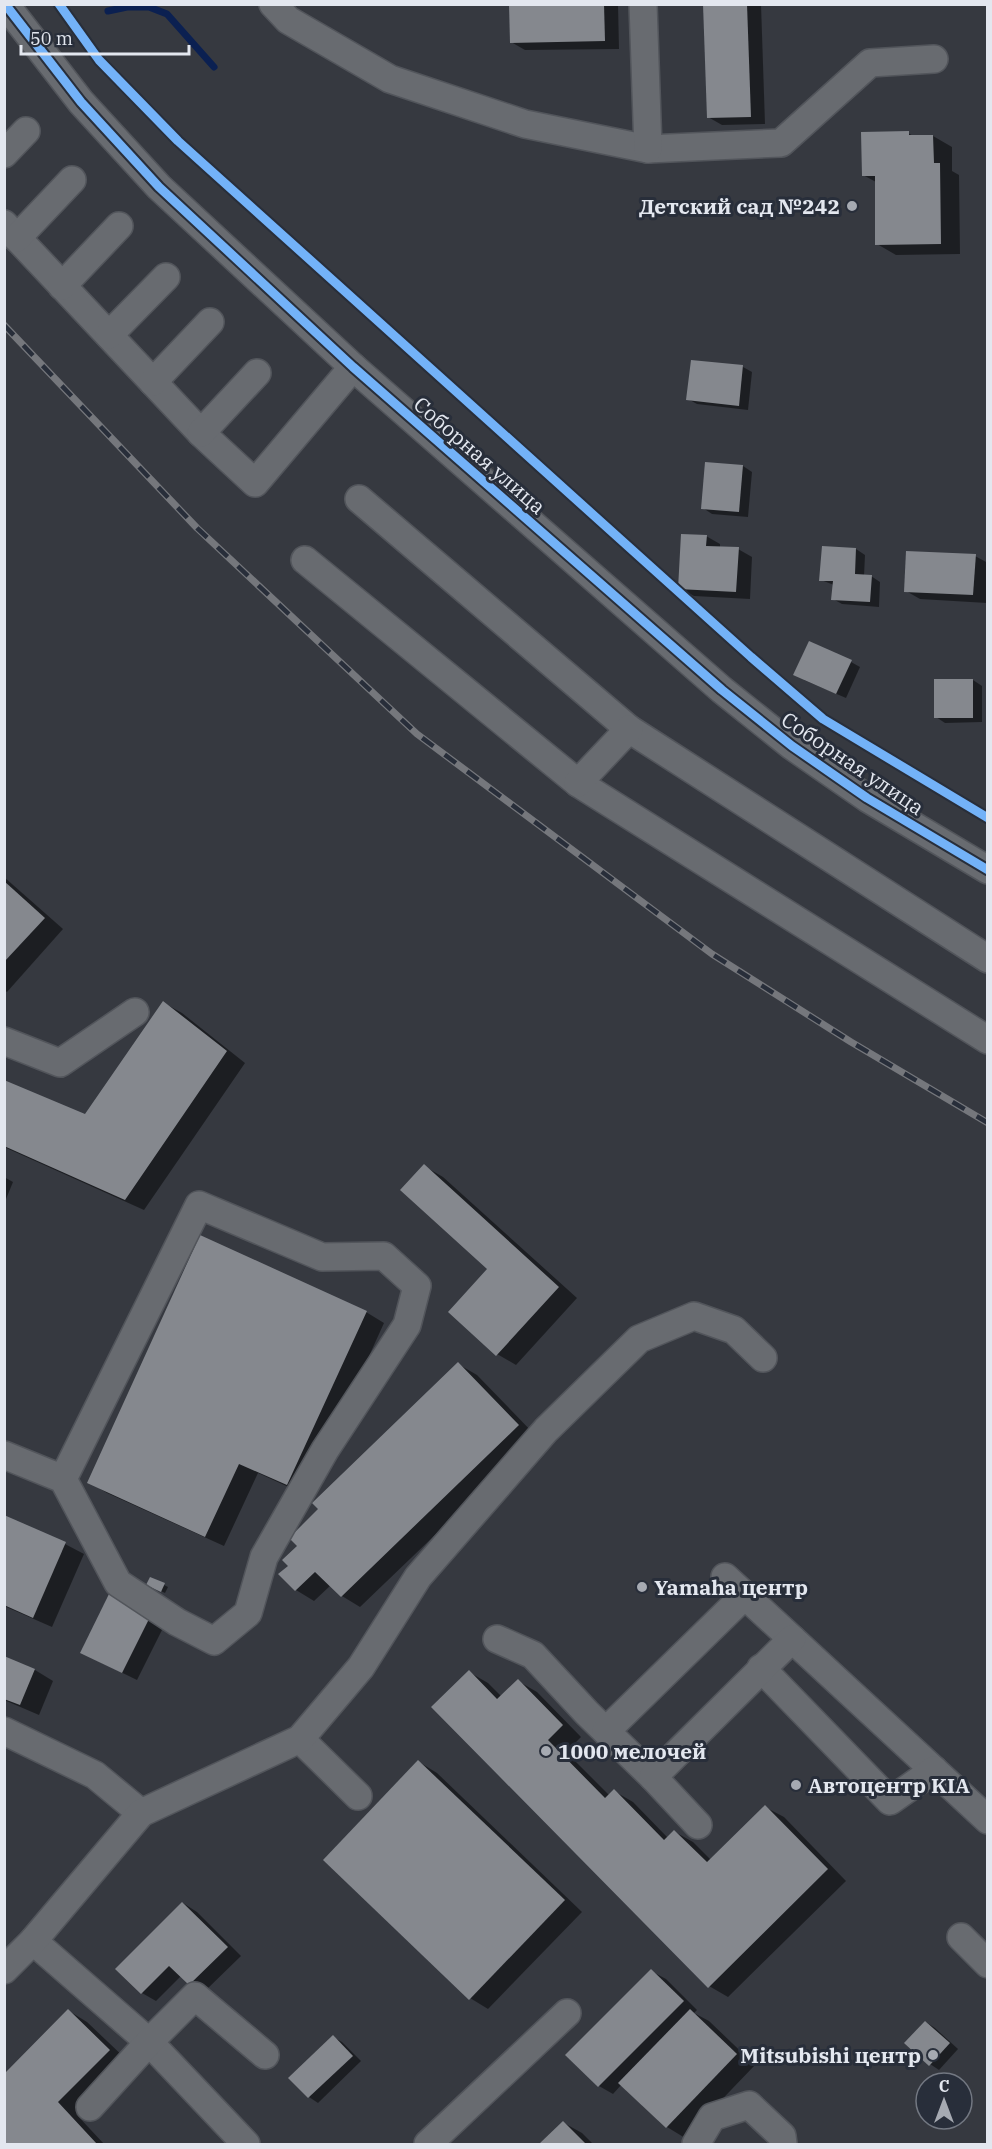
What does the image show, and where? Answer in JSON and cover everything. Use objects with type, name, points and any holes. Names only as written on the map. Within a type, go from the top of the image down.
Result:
[{"type":"street","name":"Соборная улица","points":[[5,4],[81,102],[159,187],[352,367],[722,690],[792,746],[867,798],[987,870]]},
{"type":"street","points":[[273,4],[288,20],[390,79],[525,124],[648,149],[781,143],[870,63],[934,59]]},
{"type":"street","points":[[643,4],[648,149]]},
{"type":"street","points":[[4,154],[26,131]]},
{"type":"street","points":[[72,180],[11,231],[201,433],[255,483],[352,367]]},
{"type":"street","points":[[62,286],[119,226]]},
{"type":"street","points":[[109,335],[166,277]]},
{"type":"street","points":[[153,382],[210,322]]},
{"type":"street","points":[[201,433],[257,373]]},
{"type":"street","points":[[359,499],[629,729],[987,959]]},
{"type":"street","points":[[304,560],[578,783],[987,1040]]},
{"type":"street","points":[[578,783],[629,729]]},
{"type":"street","points":[[4,1041],[60,1063],[135,1012]]},
{"type":"street","points":[[4,1455],[63,1479],[118,1583],[177,1622],[214,1641],[248,1613],[264,1557],[325,1450],[406,1325],[417,1286],[384,1256],[322,1257],[199,1204],[63,1479]]},
{"type":"street","points":[[4,1970],[33,1941],[141,1813],[300,1739],[361,1667],[418,1576],[546,1430],[639,1340],[694,1316],[734,1330],[763,1358]]},
{"type":"street","points":[[725,1577],[987,1820]]},
{"type":"street","points":[[606,1731],[744,1596]]},
{"type":"street","points":[[497,1639],[533,1655],[698,1825]]},
{"type":"street","points":[[653,1777],[792,1639]]},
{"type":"street","points":[[761,1668],[890,1801],[934,1770]]},
{"type":"street","points":[[4,1731],[95,1775],[141,1813]]},
{"type":"street","points":[[300,1739],[358,1797]]},
{"type":"street","points":[[961,1937],[987,1964]]},
{"type":"street","points":[[33,1941],[149,2042],[246,2145]]},
{"type":"street","points":[[90,2107],[149,2042],[195,1996],[265,2055]]},
{"type":"street","points":[[428,2145],[567,2013]]},
{"type":"street","points":[[696,2145],[711,2117],[749,2106],[782,2136],[783,2145]]},
{"type":"building","points":[[509,4],[604,4],[605,41],[510,43]]},
{"type":"building","points":[[703,4],[747,4],[751,117],[707,118]]},
{"type":"building","points":[[909,131],[909,135],[933,135],[934,163],[940,163],[941,244],[875,245],[875,176],[862,176],[861,132]]},
{"type":"building","points":[[691,360],[743,365],[739,406],[686,400]]},
{"type":"building","points":[[705,462],[743,465],[739,512],[701,509]]},
{"type":"building","points":[[681,534],[707,535],[706,546],[739,547],[736,592],[678,589]]},
{"type":"building","points":[[822,546],[856,548],[855,574],[872,575],[870,602],[831,600],[833,581],[819,581]]},
{"type":"building","points":[[906,551],[976,554],[973,595],[904,592]]},
{"type":"building","points":[[809,641],[852,660],[836,694],[793,675]]},
{"type":"building","points":[[934,679],[973,679],[973,718],[934,718]]},
{"type":"building","points":[[4,881],[45,918],[4,962]]},
{"type":"building","points":[[163,1001],[227,1051],[125,1200],[4,1146],[4,1080],[85,1114]]},
{"type":"building","points":[[424,1164],[559,1287],[496,1356],[448,1312],[487,1269],[400,1190]]},
{"type":"building","points":[[200,1235],[367,1311],[287,1485],[239,1464],[205,1537],[87,1483]]},
{"type":"building","points":[[458,1362],[519,1425],[341,1597],[315,1572],[295,1591],[278,1574],[288,1566],[282,1560],[297,1546],[289,1538],[318,1509],[312,1503]]},
{"type":"building","points":[[4,1515],[66,1542],[33,1618],[4,1605]]},
{"type":"building","points":[[150,1577],[165,1583],[161,1592],[146,1585]]},
{"type":"building","points":[[109,1594],[151,1615],[122,1673],[80,1653]]},
{"type":"building","points":[[4,1656],[35,1669],[20,1705],[4,1699]]},
{"type":"building","points":[[469,1670],[497,1699],[518,1679],[563,1725],[548,1740],[605,1798],[614,1789],[664,1840],[674,1830],[707,1862],[765,1805],[828,1869],[708,1988],[431,1707]]},
{"type":"building","points":[[418,1760],[565,1900],[469,2000],[323,1860]]},
{"type":"building","points":[[182,1902],[228,1947],[189,1985],[169,1966],[141,1994],[115,1969]]},
{"type":"building","points":[[651,1969],[684,2001],[598,2087],[565,2055]]},
{"type":"building","points":[[68,2009],[110,2050],[58,2102],[97,2144],[4,2144],[4,2074]]},
{"type":"building","points":[[690,2009],[737,2054],[666,2128],[618,2083]]},
{"type":"building","points":[[925,2021],[950,2043],[929,2066],[904,2043]]},
{"type":"building","points":[[333,2035],[353,2056],[308,2098],[288,2078]]},
{"type":"building","points":[[563,2121],[586,2144],[539,2144]]},
{"type":"waterway","points":[[108,11],[127,7],[149,7],[167,14],[214,67]]},
{"type":"railway","points":[[4,325],[197,528],[417,734],[712,954],[851,1042],[988,1123]]},
{"type":"cycle path","points":[[5,4],[81,102],[159,187],[353,367],[722,690],[792,746],[867,798],[988,870]]},
{"type":"cycle path","points":[[59,4],[99,60],[178,141],[751,657],[823,719],[988,818]]},
{"type":"place","name":"Детский сад №242","points":[[852,206]]},
{"type":"place","name":"Yamaha центр","points":[[642,1587]]},
{"type":"place","name":"1000 мелочей","points":[[546,1751]]},
{"type":"place","name":"Автоцентр KIA","points":[[796,1785]]},
{"type":"place","name":"Mitsubishi центр","points":[[933,2055]]}]
